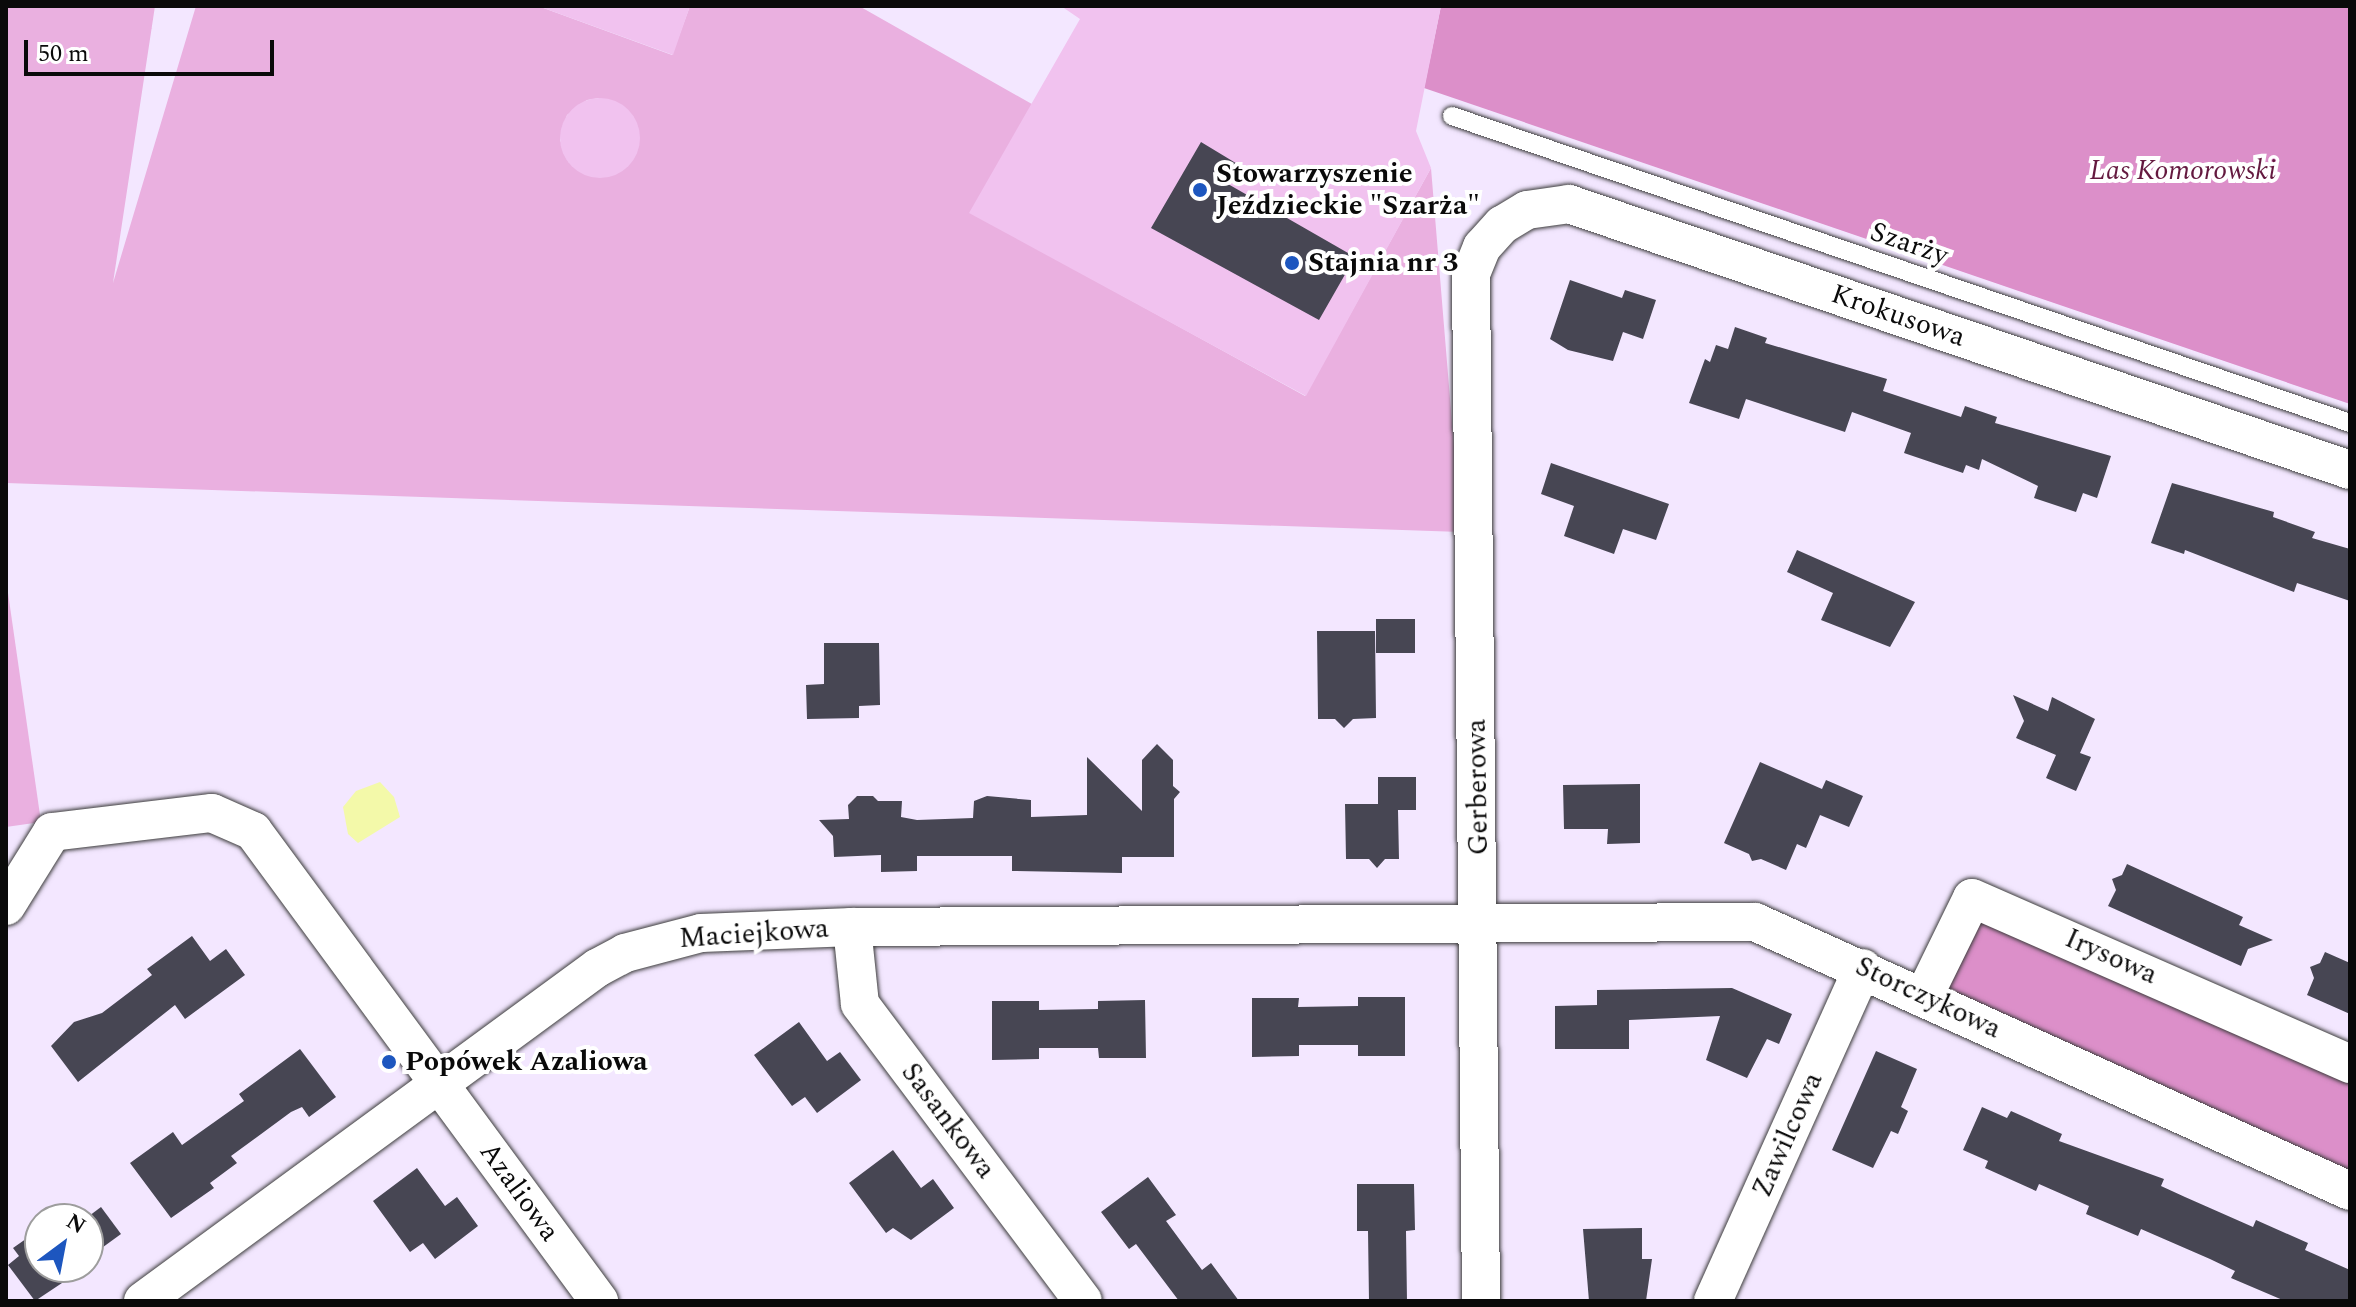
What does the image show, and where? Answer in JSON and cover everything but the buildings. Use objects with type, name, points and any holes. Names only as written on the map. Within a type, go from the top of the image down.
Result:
[{"type":"street","name":"Krokusowa","points":[[1471,274],[1482,247],[1502,225],[1541,206],[1569,204],[2350,470]]},
{"type":"street","name":"Gerberowa","points":[[1471,274],[1480,923],[1481,1301]]},
{"type":"street","name":"Azaliowa","points":[[6,906],[52,832],[225,816],[265,844],[599,1301]]},
{"type":"street","name":"Irysowa","points":[[1923,998],[1972,898],[2350,1064]]},
{"type":"street","name":"Storczykowa","points":[[1480,923],[1755,922],[1863,968],[2350,1191]]},
{"type":"street","name":"Maciejkowa","points":[[143,1301],[571,985],[625,953],[701,933],[852,927],[1480,923]]},
{"type":"street","name":"Sasankowa","points":[[852,927],[860,1004],[1083,1301]]},
{"type":"street","name":"Zawilcowa","points":[[1713,1301],[1863,968]]},
{"type":"lane","name":"Szarży","points":[[1452,116],[2350,423]]},
{"type":"shaded area","points":[[6,6],[155,6],[113,283],[196,6],[538,6],[672,55],[690,6],[859,6],[1053,116],[992,224],[1305,396],[1431,168],[1461,532],[6,483]],"holes":[[[599,98],[569,163],[560,140],[567,115],[587,100]]]},
{"type":"shaded area","points":[[538,6],[690,6],[673,55]]},
{"type":"shaded area","name":"Stowarzyszenie Jeździeckie \"Szarża\"","points":[[1061,6],[1441,6],[1416,131],[1431,168],[1306,396],[969,213],[1080,19]]},
{"type":"shaded area","points":[[600,98],[615,101],[628,110],[637,123],[640,138],[637,153],[628,166],[615,175],[600,178],[585,175],[572,166],[563,153],[560,138],[563,123],[572,110],[585,101]]},
{"type":"shaded area","points":[[6,579],[41,822],[6,827]]},
{"type":"shaded area","points":[[380,782],[394,797],[400,817],[358,843],[348,834],[343,807],[356,791]]},
{"type":"green space","name":"Las Komorowski","points":[[1441,6],[2350,6],[2350,404],[1424,88]]},
{"type":"green space","points":[[1975,915],[2350,1079],[2350,1174],[1953,996],[1947,985]]},
{"type":"place","name":"Stowarzyszenie Jeździeckie \"Szarża\"","points":[[1200,190]]},
{"type":"place","name":"Stajnia nr 3","points":[[1292,263]]},
{"type":"place","name":"Popówek Azaliowa","points":[[389,1062]]}]
